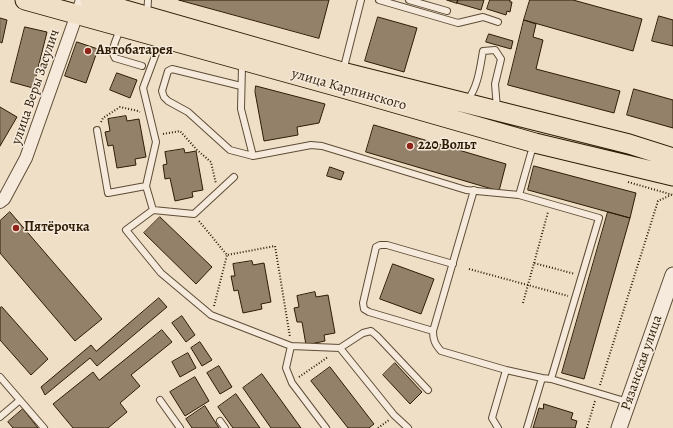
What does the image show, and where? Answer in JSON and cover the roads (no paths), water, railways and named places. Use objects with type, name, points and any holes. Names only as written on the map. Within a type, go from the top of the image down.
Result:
[{"type":"main road","name":"улица Карпинского","points":[[25,0],[80,7],[121,26],[339,86],[529,141],[673,186]]},
{"type":"main road","name":"улица Карпинского","points":[[90,0],[148,8],[342,72],[630,144],[673,158]]},
{"type":"main road","points":[[527,118],[536,126],[536,132],[529,141]]},
{"type":"street","name":"улица Веры Засулич","points":[[0,202],[4,199],[26,158],[80,7]]},
{"type":"street","name":"Рязанская улица","points":[[619,428],[673,275]]},
{"type":"lane","points":[[342,72],[361,0]]},
{"type":"lane","points":[[379,0],[390,1],[458,23],[483,18],[498,22]]},
{"type":"lane","points":[[409,0],[447,11]]},
{"type":"lane","points":[[121,26],[113,48],[113,55],[115,58],[142,66]]},
{"type":"lane","points":[[153,210],[146,186],[156,142],[143,88],[161,38]]},
{"type":"lane","points":[[465,103],[473,93],[480,70],[483,51],[496,50],[501,59],[495,84],[497,111]]},
{"type":"lane","points":[[242,66],[241,109],[253,156]]},
{"type":"lane","points":[[241,86],[172,69],[168,71],[162,91],[164,97],[168,101],[188,112],[230,150],[253,156],[311,145],[322,146],[466,190],[519,195],[598,218],[551,379]]},
{"type":"lane","points":[[97,130],[108,193],[146,186]]},
{"type":"lane","points":[[519,195],[531,153],[529,141]]},
{"type":"lane","points":[[234,177],[194,214],[153,210],[126,230],[161,273],[212,315],[291,346],[340,348],[363,332],[371,331],[428,390]]},
{"type":"lane","points":[[474,190],[433,331],[435,345],[441,351],[506,370],[551,379],[628,402]]},
{"type":"lane","points":[[433,331],[369,312],[364,309],[363,303],[376,247],[380,245],[387,246],[453,264]]},
{"type":"lane","points":[[291,346],[286,368],[292,383],[326,428]]},
{"type":"lane","points":[[340,348],[394,415],[408,428]]},
{"type":"lane","points":[[498,428],[492,418],[506,370]]},
{"type":"lane","points":[[0,377],[44,428]]},
{"type":"lane","points":[[527,428],[542,378]]},
{"type":"lane","points":[[0,417],[20,400]]},
{"type":"lane","points":[[160,400],[180,428]]},
{"type":"lane","points":[[220,421],[226,428]]},
{"type":"place","name":"Автобатарея","points":[[88,51]]},
{"type":"place","name":"220 Вольт","points":[[410,146]]},
{"type":"place","name":"Пятёрочка","points":[[16,228]]}]
